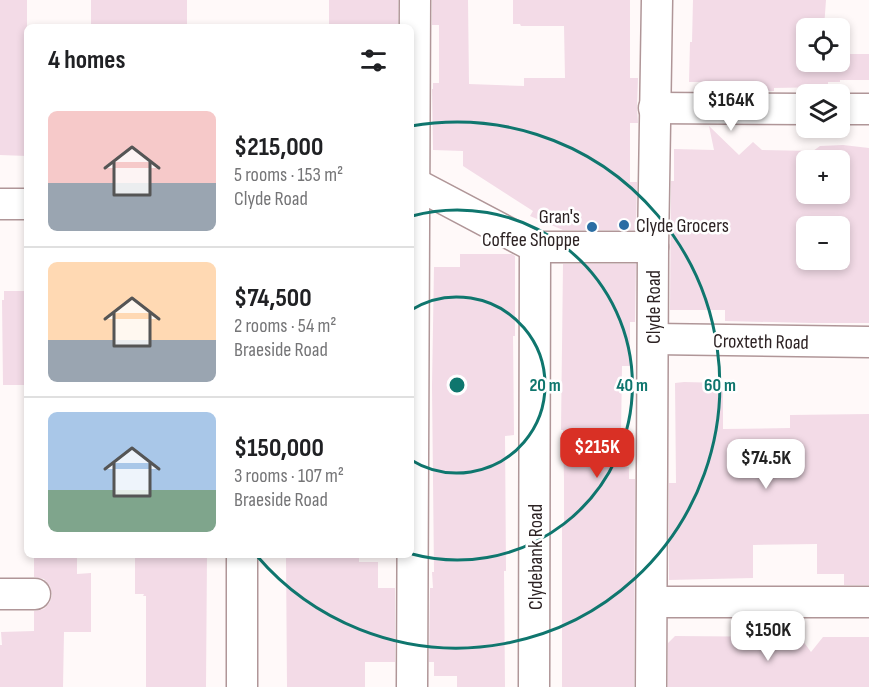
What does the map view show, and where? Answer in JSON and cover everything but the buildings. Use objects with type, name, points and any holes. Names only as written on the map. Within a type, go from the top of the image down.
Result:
[{"type":"street","points":[[414,24],[415,0]]},
{"type":"street","name":"Clyde Road","points":[[651,687],[654,108],[657,0]]},
{"type":"street","points":[[654,108],[796,109]]},
{"type":"street","points":[[850,109],[869,109]]},
{"type":"street","points":[[414,183],[535,247],[653,247]]},
{"type":"street","points":[[0,204],[24,204]]},
{"type":"street","name":"Clydebank Road","points":[[534,687],[535,247]]},
{"type":"street","name":"Croxteth Road","points":[[654,339],[869,342]]},
{"type":"street","points":[[242,558],[242,687]]},
{"type":"street","points":[[412,558],[412,687]]},
{"type":"street","points":[[0,594],[35,594]]},
{"type":"street","points":[[652,602],[869,602]]},
{"type":"place","name":"Clyde Grocers","points":[[624,225]]},
{"type":"place","name":"Gran's Coffee Shoppe","points":[[592,227]]}]
